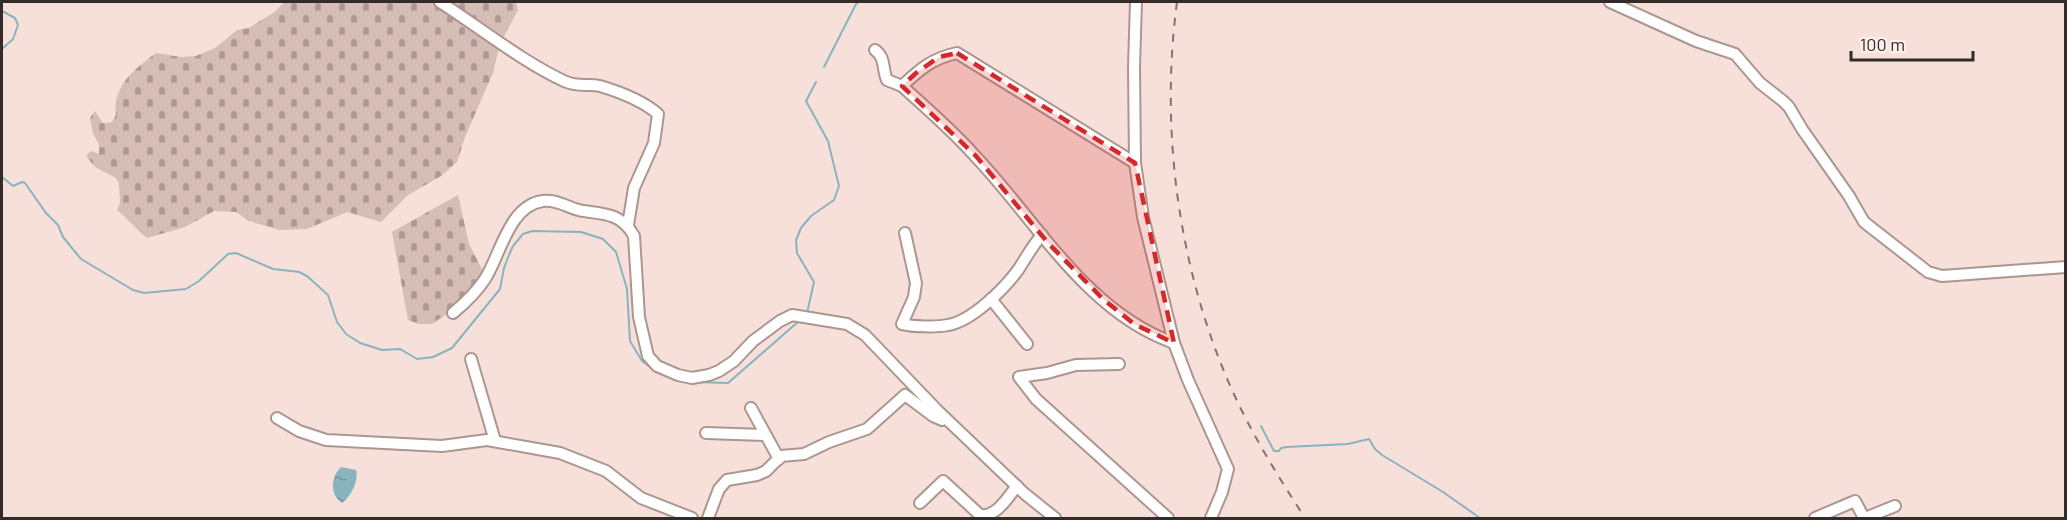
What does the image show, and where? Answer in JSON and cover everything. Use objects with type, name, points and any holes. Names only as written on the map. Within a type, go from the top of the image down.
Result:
[{"type":"street","points":[[440,2],[524,58],[566,82],[583,86],[599,86],[650,106],[658,114],[654,143],[634,188],[628,225]]},
{"type":"street","points":[[1136,2],[1135,163],[1143,217],[1174,343],[1228,470],[1211,519]]},
{"type":"street","points":[[1610,2],[1696,41],[1735,54],[1760,83],[1784,100],[1849,195],[1864,222],[1928,272],[1942,276],[2066,267]]},
{"type":"street","points":[[875,50],[880,53],[883,60],[887,81],[902,86],[976,156],[1078,276],[1142,329],[1174,343]]},
{"type":"street","points":[[902,86],[915,73],[939,57],[957,53],[1135,163]]},
{"type":"street","points":[[453,313],[476,292],[486,277],[514,220],[534,203],[556,202],[578,210],[621,219],[628,225],[634,236],[639,317],[648,356],[657,366],[692,378],[719,371],[734,362],[762,334],[792,315],[847,324],[866,335],[953,425],[1055,519]]},
{"type":"street","points":[[904,233],[916,283],[914,297],[902,324],[933,327],[950,325],[968,316],[991,299],[1019,269],[1032,246],[1042,236]]},
{"type":"street","points":[[991,299],[1027,344]]},
{"type":"street","points":[[471,358],[495,441]]},
{"type":"street","points":[[1119,363],[1076,365],[1047,373],[1019,377],[1036,399],[1168,519]]},
{"type":"street","points":[[708,519],[719,489],[727,480],[757,475],[766,471],[781,456],[804,454],[829,442],[867,429],[905,395],[933,416],[953,425]]},
{"type":"street","points":[[751,408],[779,459]]},
{"type":"street","points":[[277,417],[299,431],[326,440],[442,446],[487,440],[560,453],[606,471],[641,498],[692,519]]},
{"type":"street","points":[[706,433],[765,435]]},
{"type":"street","points":[[920,503],[943,481],[980,514],[991,515],[1017,486]]},
{"type":"street","points":[[1815,519],[1855,501],[1865,519],[1895,506]]},
{"type":"highlighted area","points":[[957,53],[1135,163],[1174,343],[1134,324],[1103,299],[1048,243],[976,156],[902,86],[939,57]]},
{"type":"green space","points":[[284,2],[436,2],[500,44],[493,73],[465,137],[457,162],[441,176],[408,195],[381,222],[347,212],[307,229],[280,230],[249,221],[236,212],[214,211],[185,227],[147,238],[117,210],[120,203],[119,184],[116,178],[95,167],[86,156],[91,151],[99,154],[99,144],[93,134],[90,118],[95,111],[103,123],[112,122],[116,115],[121,87],[140,65],[156,53],[181,57],[196,56],[215,48],[237,30],[249,28],[276,11]]},
{"type":"green space","points":[[444,2],[516,2],[518,10],[502,40]]},
{"type":"green space","points":[[458,195],[469,244],[484,273],[477,287],[454,309],[432,324],[419,324],[408,320],[392,232]]},
{"type":"water","points":[[341,467],[356,470],[357,474],[354,488],[342,503],[333,490],[333,480]]},
{"type":"waterway","points":[[824,67],[859,2]]},
{"type":"waterway","points":[[2,11],[15,18],[18,25],[13,39],[2,49]]},
{"type":"waterway","points":[[807,313],[814,282],[797,253],[796,240],[801,228],[811,216],[834,200],[839,186],[828,141],[806,101],[816,82]]},
{"type":"waterway","points":[[2,177],[13,186],[25,183],[81,259],[133,290],[144,293],[186,289],[199,281],[228,254],[236,253],[273,269],[299,272],[307,276],[328,295],[337,322],[346,334],[360,343],[382,350],[400,349],[417,359],[433,357],[452,348],[500,289],[509,255],[523,234],[532,231],[581,232],[603,239],[616,252],[627,289],[630,341],[642,361],[667,376]]},
{"type":"waterway","points":[[696,382],[728,383],[799,321]]},
{"type":"waterway","points":[[1261,426],[1274,451],[1287,447],[1348,444],[1369,439],[1382,455],[1443,492],[1480,518]]},
{"type":"railway","points":[[1177,2],[1172,53],[1173,156],[1179,208],[1189,259],[1202,309],[1239,405],[1270,462],[1305,518]]}]
